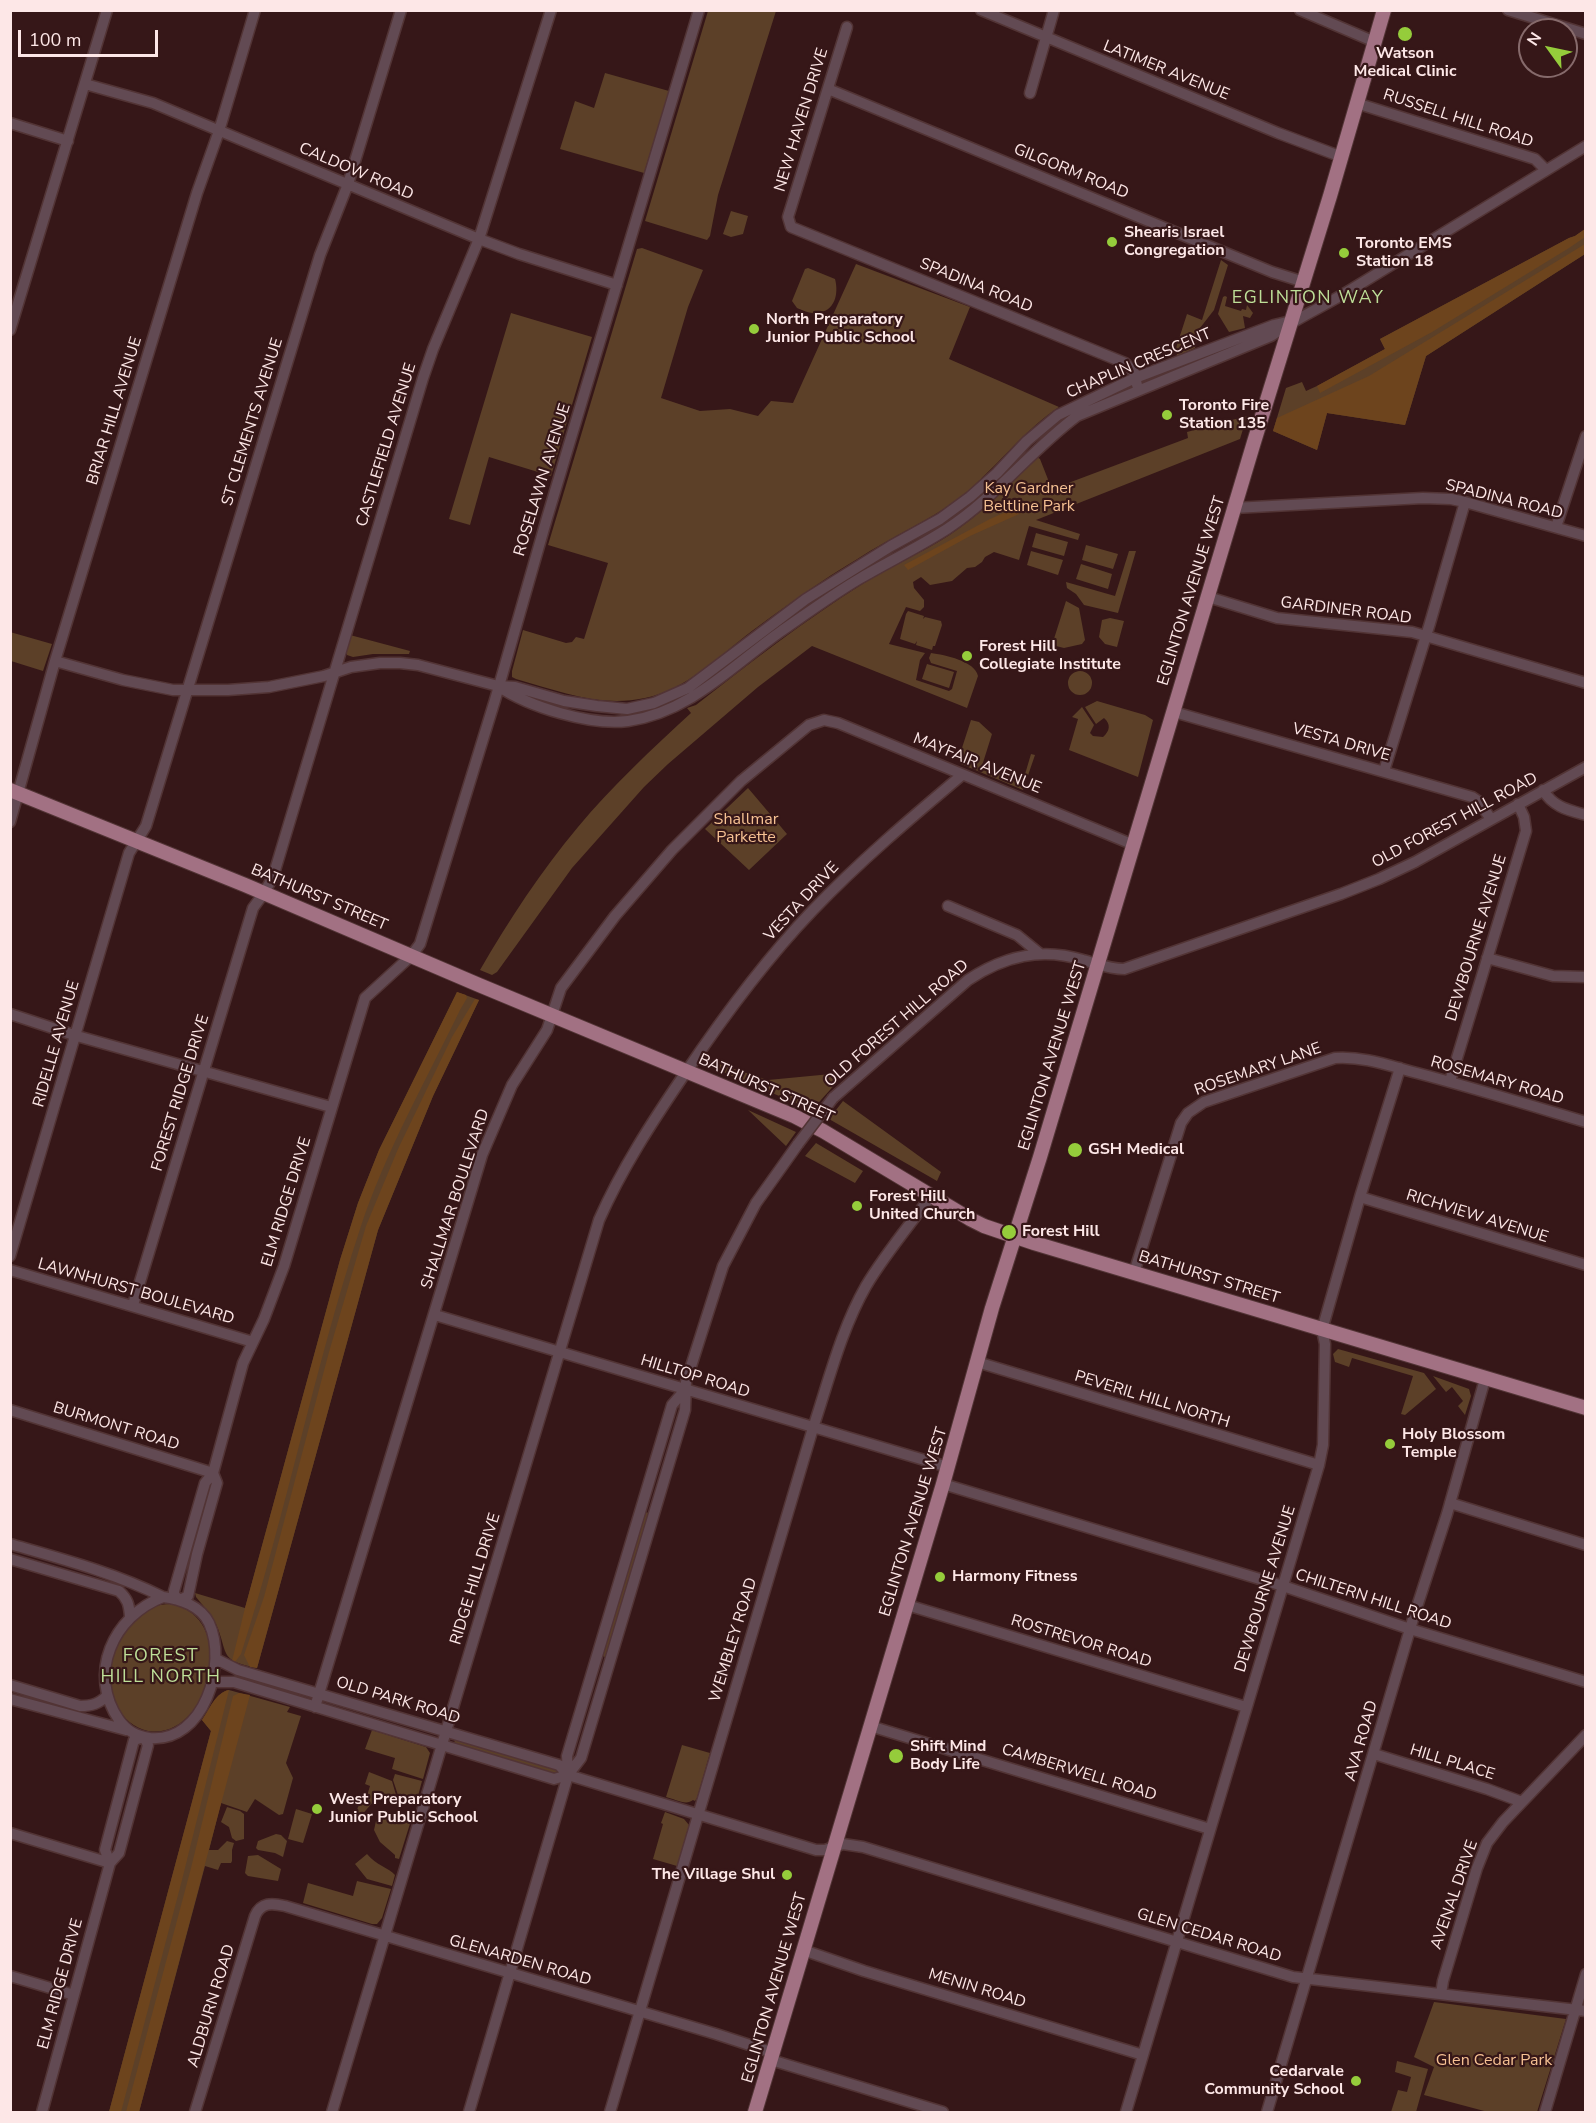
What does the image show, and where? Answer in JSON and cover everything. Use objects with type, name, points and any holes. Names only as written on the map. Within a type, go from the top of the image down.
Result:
[{"type":"main road","name":"EGLINTON AVENUE WEST","points":[[755,2112],[943,1484],[977,1362],[1342,157],[1384,10]]},
{"type":"main road","name":"BATHURST STREET","points":[[14,792],[264,893],[794,1116],[984,1226],[1586,1408]]},
{"type":"street","points":[[10,330],[107,10]]},
{"type":"street","name":"BRIAR HILL AVENUE","points":[[10,822],[14,792],[255,10]]},
{"type":"street","name":"ST CLEMENTS AVENUE","points":[[136,842],[146,826],[320,255],[348,184],[401,10]]},
{"type":"street","name":"CASTLEFIELD AVENUE","points":[[264,893],[273,877],[423,378],[479,239],[551,10]]},
{"type":"street","name":"ROSELAWN AVENUE","points":[[411,956],[420,944],[699,10]]},
{"type":"street","name":"LATIMER AVENUE","points":[[981,10],[1278,134],[1342,157]]},
{"type":"street","points":[[1030,93],[1054,10]]},
{"type":"street","points":[[1300,10],[1375,42]]},
{"type":"street","points":[[1508,10],[1586,34]]},
{"type":"street","name":"NEW HAVEN DRIVE","points":[[788,222],[847,27]]},
{"type":"street","name":"CALDOW ROAD","points":[[85,84],[153,103],[479,239],[616,285]]},
{"type":"street","name":"GILGORM ROAD","points":[[828,89],[1272,272],[1304,282]]},
{"type":"street","name":"RUSSELL HILL ROAD","points":[[1356,102],[1535,159],[1546,170]]},
{"type":"street","points":[[10,123],[68,141]]},
{"type":"street","name":"CHAPLIN CRESCENT","points":[[55,661],[123,680],[173,690],[249,690],[306,680],[351,667],[400,663],[418,665],[498,686],[515,687],[564,701],[627,709],[654,703],[688,688],[806,599],[881,552],[940,519],[970,498],[1027,441],[1058,415],[1135,378],[1274,325],[1310,314],[1586,146]]},
{"type":"street","name":"SPADINA ROAD","points":[[788,222],[795,229],[1125,363],[1132,370],[1135,378]]},
{"type":"street","name":"CHAPLIN CRESCENT","points":[[498,686],[513,696],[557,711],[596,720],[628,721],[672,708],[696,696],[856,580],[947,529],[1005,482],[1053,434],[1077,416],[1270,336],[1291,321]]},
{"type":"street","points":[[1135,378],[1138,391]]},
{"type":"street","points":[[1556,528],[1586,436]]},
{"type":"street","name":"SPADINA ROAD","points":[[1234,508],[1423,498],[1451,499],[1586,536]]},
{"type":"street","points":[[1384,771],[1465,502]]},
{"type":"street","name":"GARDINER ROAD","points":[[1208,597],[1277,618],[1412,632],[1425,638],[1586,683]]},
{"type":"street","points":[[806,599],[812,610]]},
{"type":"street","name":"VESTA DRIVE","points":[[1174,712],[1472,797],[1478,801],[1491,819]]},
{"type":"street","name":"MAYFAIR AVENUE","points":[[809,725],[818,721],[832,721],[1134,845]]},
{"type":"street","name":"SHALLMAR BOULEVARD","points":[[315,1707],[472,1187],[492,1128],[512,1085],[547,1030],[561,988],[586,953],[652,872],[741,781],[809,725]]},
{"type":"street","name":"OLD FOREST HILL ROAD","points":[[568,1775],[581,1758],[610,1663],[686,1410],[685,1390],[723,1266],[756,1203],[833,1098],[982,970],[1009,959],[1039,953],[1058,954],[1111,969],[1124,969],[1341,894],[1415,862],[1586,767]]},
{"type":"street","name":"VESTA DRIVE","points":[[686,1071],[735,1002],[811,911],[875,849],[962,775]]},
{"type":"street","points":[[1543,790],[1560,808],[1586,816]]},
{"type":"street","name":"DEWBOURNE AVENUE","points":[[1450,1081],[1526,831],[1524,817],[1518,804]]},
{"type":"street","name":"RIDELLE AVENUE","points":[[10,1256],[77,1036],[129,853],[136,842]]},
{"type":"street","name":"FOREST RIDGE DRIVE","points":[[133,1305],[253,908],[264,893]]},
{"type":"street","points":[[948,906],[1017,935],[1039,953]]},
{"type":"street","name":"ELM RIDGE DRIVE","points":[[213,1473],[218,1483],[197,1554],[188,1596],[180,1600],[174,1595],[174,1591],[205,1483],[213,1473],[243,1363],[276,1291],[365,998],[411,956]]},
{"type":"street","points":[[1487,958],[1553,976],[1586,977]]},
{"type":"street","points":[[10,1014],[77,1036],[331,1107]]},
{"type":"street","name":"ROSEMARY LANE","points":[[1134,1273],[1181,1123],[1193,1108],[1204,1102],[1335,1058],[1350,1057],[1372,1060],[1400,1068]]},
{"type":"street","name":"DEWBOURNE AVENUE","points":[[1126,2112],[1319,1466],[1323,1445],[1324,1344],[1322,1330],[1400,1068]]},
{"type":"street","name":"ROSEMARY ROAD","points":[[1400,1068],[1586,1122]]},
{"type":"street","name":"RIDGE HILL DRIVE","points":[[332,2112],[599,1220],[611,1192],[638,1144],[686,1071]]},
{"type":"street","name":"WEMBLEY ROAD","points":[[609,2112],[813,1428],[844,1332],[866,1286],[899,1237],[932,1196]]},
{"type":"street","name":"RICHVIEW AVENUE","points":[[1360,1197],[1586,1265]]},
{"type":"street","name":"LAWNHURST BOULEVARD","points":[[10,1270],[253,1342]]},
{"type":"street","name":"HILLTOP ROAD","points":[[435,1315],[948,1467]]},
{"type":"street","name":"PEVERIL HILL NORTH","points":[[977,1362],[1319,1466]]},
{"type":"street","name":"AVA ROAD","points":[[1268,2112],[1410,1629],[1450,1503],[1485,1378]]},
{"type":"street","name":"OLD FOREST HILL ROAD","points":[[469,2112],[568,1775],[567,1756],[672,1405],[685,1390]]},
{"type":"street","name":"BURMONT ROAD","points":[[10,1410],[213,1473]]},
{"type":"street","name":"CHILTERN HILL ROAD","points":[[943,1484],[1283,1586],[1410,1629],[1586,1682]]},
{"type":"street","points":[[1450,1503],[1586,1545]]},
{"type":"street","points":[[643,1505],[655,1509]]},
{"type":"street","points":[[10,1544],[79,1564],[194,1607],[209,1623],[216,1659],[213,1682],[198,1715],[184,1729],[164,1737],[144,1737],[11,1691]]},
{"type":"street","points":[[185,1551],[197,1554]]},
{"type":"street","points":[[10,1559],[119,1591],[129,1604],[130,1616]]},
{"type":"street","points":[[75,1578],[79,1564]]},
{"type":"street","points":[[126,1730],[114,1713],[107,1696],[108,1656],[118,1633],[130,1616],[147,1604],[163,1597]]},
{"type":"street","name":"ROSTREVOR ROAD","points":[[907,1605],[1246,1707]]},
{"type":"street","name":"OLD PARK ROAD","points":[[216,1659],[238,1670],[559,1765],[568,1775],[698,1815],[816,1850],[834,1847]]},
{"type":"street","points":[[597,1660],[610,1663]]},
{"type":"street","name":"OLD PARK ROAD","points":[[213,1682],[234,1682],[554,1779],[568,1775]]},
{"type":"street","points":[[11,1691],[80,1706],[99,1703],[107,1696]]},
{"type":"street","name":"CAMBERWELL ROAD","points":[[870,1726],[1210,1829]]},
{"type":"street","name":"AVENAL DRIVE","points":[[1441,1994],[1480,1858],[1491,1837],[1521,1802],[1586,1735]]},
{"type":"street","name":"ELM RIDGE DRIVE","points":[[42,2112],[110,1863],[119,1853],[140,1776],[148,1745],[144,1737],[134,1740],[105,1850],[110,1863]]},
{"type":"street","name":"HILL PLACE","points":[[1374,1754],[1487,1789],[1521,1802]]},
{"type":"street","points":[[126,1772],[140,1776]]},
{"type":"street","points":[[10,1833],[110,1863]]},
{"type":"street","name":"GLEN CEDAR ROAD","points":[[834,1847],[843,1844],[863,1847],[1291,1977],[1580,2010]]},
{"type":"street","name":"GLENARDEN ROAD","points":[[258,1908],[266,1904],[275,1904],[716,2034],[772,2056],[943,2112]]},
{"type":"street","name":"ALDBURN ROAD","points":[[195,2112],[258,1908]]},
{"type":"street","name":"MENIN ROAD","points":[[803,1950],[864,1971],[1143,2055]]},
{"type":"street","points":[[1545,2112],[1580,2010],[1586,1974]]},
{"type":"street","points":[[10,1976],[74,1995]]},
{"type":"green space","points":[[708,11],[776,11],[718,195],[710,236],[707,240],[645,221]]},
{"type":"green space","points":[[605,73],[669,91],[644,173],[560,149],[575,101],[594,108]]},
{"type":"green space","points":[[731,211],[748,216],[743,234],[731,237],[723,234]]},
{"type":"green space","points":[[1585,229],[1585,254],[1426,356],[1405,425],[1327,413],[1317,450],[1273,431],[1286,388],[1302,382],[1306,391],[1317,386],[1385,349],[1380,339]]},
{"type":"green space","points":[[642,248],[703,270],[688,307],[661,398],[700,411],[730,409],[758,416],[771,401],[793,403],[856,264],[970,307],[949,359],[1059,407],[1033,428],[953,503],[830,576],[688,680],[660,694],[645,698],[628,701],[596,700],[516,679],[512,677],[512,671],[523,630],[566,643],[572,642],[576,637],[584,639],[608,563],[548,545],[637,249]]},
{"type":"green space","points":[[1221,260],[1228,265],[1214,310],[1200,328],[1195,348],[1177,356],[1176,348],[1187,314],[1202,320]]},
{"type":"green space","points":[[808,268],[835,279],[836,296],[831,306],[822,312],[806,312],[797,308],[792,301],[805,269]]},
{"type":"green space","points":[[1225,296],[1227,297],[1225,306],[1241,311],[1246,310],[1247,305],[1253,313],[1250,318],[1243,316],[1245,328],[1229,332],[1218,314]]},
{"type":"green space","points":[[511,313],[592,337],[551,476],[489,457],[470,525],[449,519]]},
{"type":"green space","name":"Kay Gardner Beltline Park","points":[[1247,416],[1240,439],[1036,520],[1080,534],[1078,540],[1029,526],[1019,560],[994,552],[975,567],[967,568],[952,581],[930,585],[921,577],[913,582],[914,588],[924,600],[924,607],[920,611],[906,607],[889,644],[925,653],[920,660],[916,680],[949,691],[952,689],[957,671],[931,663],[929,658],[931,653],[944,655],[971,666],[978,676],[967,708],[812,646],[758,687],[644,787],[572,868],[497,972],[492,975],[480,970],[526,896],[551,861],[618,782],[691,713],[687,708],[696,705],[799,627],[864,583],[938,542],[960,527],[995,499],[1037,457],[1040,459],[1051,487],[1055,488],[1188,438],[1187,432]]},
{"type":"green space","points":[[1036,533],[1068,542],[1064,556],[1032,547]]},
{"type":"green space","points":[[1086,545],[1118,554],[1113,569],[1082,560]]},
{"type":"green space","points":[[1031,551],[1063,560],[1058,575],[1027,565]]},
{"type":"green space","points":[[1129,551],[1136,551],[1118,613],[1084,605],[1076,594],[1067,588],[1066,582],[1115,596]]},
{"type":"green space","points":[[1081,564],[1112,574],[1108,589],[1076,579]]},
{"type":"green space","points":[[1066,601],[1079,608],[1085,640],[1082,644],[1064,648],[1052,645]]},
{"type":"green space","points":[[908,611],[924,616],[923,619],[925,617],[941,621],[942,625],[932,650],[916,645],[917,641],[915,644],[900,639]]},
{"type":"green space","points":[[1110,618],[1124,621],[1117,647],[1105,644],[1099,637],[1102,620]]},
{"type":"green space","points":[[10,632],[52,644],[43,671],[11,661]]},
{"type":"green space","points":[[350,635],[410,651],[409,654],[373,654],[353,657],[347,655],[346,649]]},
{"type":"green space","points":[[927,664],[954,672],[949,688],[922,679]]},
{"type":"green space","points":[[1080,671],[1089,674],[1092,683],[1089,692],[1080,695],[1071,692],[1068,683],[1071,674]]},
{"type":"green space","points":[[1097,701],[1145,715],[1153,720],[1138,777],[1069,750],[1078,719],[1072,717],[1082,707],[1094,725],[1090,733],[1093,736],[1103,737],[1107,732],[1109,725],[1106,720],[1104,718],[1096,724],[1085,707]]},
{"type":"green space","points":[[971,720],[979,722],[992,734],[981,769],[1023,781],[1031,754],[1035,755],[1023,790],[961,764],[960,754]]},
{"type":"green space","name":"Shallmar Parkette","points":[[748,788],[787,834],[749,870],[705,829]]},
{"type":"green space","points":[[457,992],[479,1000],[433,1096],[378,1230],[257,1668],[245,1665],[236,1662],[227,1654],[216,1624],[195,1593],[245,1608],[340,1260],[358,1203],[379,1150]]},
{"type":"green space","points":[[710,1061],[768,1080],[831,1074],[838,1081],[812,1110],[709,1066]]},
{"type":"green space","points":[[843,1101],[941,1172],[937,1181],[829,1119]]},
{"type":"green space","points":[[748,1110],[796,1132],[786,1146]]},
{"type":"green space","points":[[816,1143],[863,1171],[855,1183],[805,1156]]},
{"type":"green space","points":[[1338,1349],[1424,1373],[1436,1389],[1405,1415],[1401,1414],[1413,1376],[1352,1358],[1349,1367],[1335,1362],[1333,1354]]},
{"type":"green space","points":[[1433,1376],[1469,1389],[1471,1396],[1465,1415],[1458,1406],[1463,1401],[1452,1387],[1446,1392]]},
{"type":"green space","points":[[645,1512],[649,1513],[607,1656],[604,1657],[602,1654]]},
{"type":"green space","points":[[170,1604],[192,1613],[205,1630],[211,1652],[209,1676],[201,1698],[188,1717],[170,1729],[148,1731],[130,1722],[117,1706],[112,1691],[113,1657],[128,1626],[140,1615],[154,1607]]},
{"type":"green space","points":[[229,1690],[290,1707],[287,1712],[301,1716],[286,1763],[293,1778],[283,1814],[279,1815],[255,1799],[247,1812],[221,1803],[209,1850],[218,1850],[227,1841],[234,1843],[232,1861],[221,1863],[218,1870],[205,1866],[139,2112],[109,2112],[211,1731],[202,1720],[220,1694]]},
{"type":"green space","points":[[372,1730],[426,1747],[430,1753],[423,1779],[392,1769],[395,1758],[365,1749]]},
{"type":"green space","points":[[455,1739],[557,1769],[559,1773],[556,1775],[454,1744]]},
{"type":"green space","points":[[682,1745],[710,1753],[697,1798],[690,1802],[680,1802],[666,1797]]},
{"type":"green space","points":[[369,1772],[392,1781],[396,1795],[373,1802],[360,1817],[355,1816],[361,1798],[366,1799],[370,1786],[365,1784]]},
{"type":"green space","points":[[395,1774],[422,1781],[418,1796],[398,1795],[393,1780]]},
{"type":"green space","points":[[227,1807],[244,1814],[244,1839],[236,1841],[232,1838],[229,1827],[221,1822]]},
{"type":"green space","points":[[296,1809],[312,1814],[303,1843],[288,1839]]},
{"type":"green space","points":[[665,1812],[684,1819],[689,1825],[677,1866],[653,1859]]},
{"type":"green space","points":[[389,1814],[413,1814],[399,1859],[395,1858],[395,1855],[380,1842],[374,1830],[376,1821]]},
{"type":"green space","points":[[276,1834],[281,1835],[287,1841],[283,1857],[256,1848],[258,1841]]},
{"type":"green space","points":[[367,1854],[395,1875],[392,1886],[367,1879],[355,1864]]},
{"type":"green space","points":[[258,1855],[281,1869],[278,1881],[248,1876],[245,1873],[248,1856]]},
{"type":"green space","points":[[357,1881],[391,1889],[382,1918],[377,1924],[303,1903],[308,1883],[353,1896]]},
{"type":"green space","name":"Glen Cedar Park","points":[[1434,2002],[1566,2019],[1537,2112],[1488,2112],[1424,2095],[1434,2067],[1414,2057]]},
{"type":"green space","points":[[1397,2061],[1428,2069],[1416,2112],[1391,2112],[1398,2090],[1407,2092],[1411,2077],[1395,2072]]},
{"type":"shaded area","points":[[1585,229],[1585,237],[1569,248],[1432,332],[1320,393],[1317,386],[1385,349],[1380,339]]},
{"type":"shaded area","points":[[1585,244],[1585,254],[1426,356],[1405,425],[1327,413],[1317,450],[1273,431],[1277,418],[1369,376]]},
{"type":"shaded area","points":[[1029,502],[1037,506],[970,536],[908,570],[904,565],[990,519]]},
{"type":"shaded area","points":[[457,992],[466,995],[467,998],[393,1145],[360,1229],[328,1335],[257,1601],[241,1654],[235,1662],[232,1661],[340,1260],[358,1203],[379,1150]]},
{"type":"shaded area","points":[[475,999],[479,1000],[433,1096],[378,1230],[257,1668],[250,1667],[244,1655],[264,1597],[329,1352],[366,1226],[398,1149],[452,1037]]},
{"type":"shaded area","points":[[229,1690],[121,2112],[109,2112],[211,1731],[202,1720],[220,1694]]},
{"type":"shaded area","points":[[239,1693],[250,1695],[139,2112],[126,2112],[191,1868],[233,1696]]},
{"type":"place","name":"Watson Medical Clinic","points":[[1405,34]]},
{"type":"place","name":"Shearis Israel Congregation","points":[[1112,242]]},
{"type":"place","name":"Toronto EMS Station 18","points":[[1344,253]]},
{"type":"place","name":"North Preparatory Junior Public School","points":[[754,329]]},
{"type":"place","name":"Toronto Fire Station 135","points":[[1167,415]]},
{"type":"place","name":"Forest Hill Collegiate Institute","points":[[967,656]]},
{"type":"place","name":"GSH Medical","points":[[1075,1150]]},
{"type":"place","name":"Forest Hill United Church","points":[[857,1206]]},
{"type":"place","name":"Forest Hill","points":[[1009,1232]]},
{"type":"place","name":"Holy Blossom Temple","points":[[1390,1444]]},
{"type":"place","name":"Harmony Fitness","points":[[940,1577]]},
{"type":"place","name":"Shift Mind Body Life","points":[[896,1756]]},
{"type":"place","name":"West Preparatory Junior Public School","points":[[317,1809]]},
{"type":"place","name":"The Village Shul","points":[[787,1875]]},
{"type":"place","name":"Cedarvale Community School","points":[[1356,2081]]},
{"type":"district","name":"EGLINTON WAY","points":[[1308,299]]},
{"type":"district","name":"FOREST HILL NORTH","points":[[161,1667]]}]
